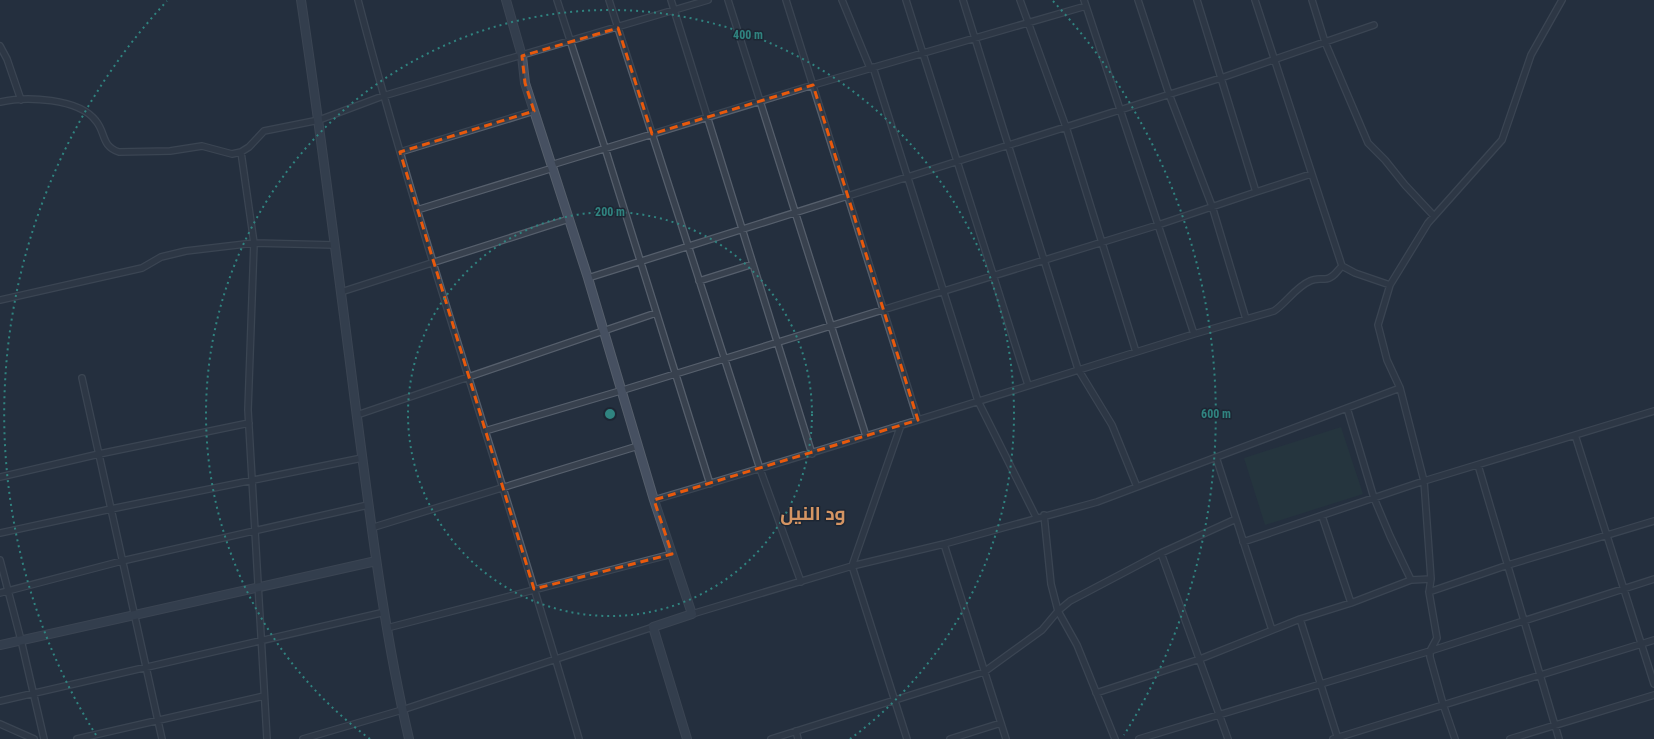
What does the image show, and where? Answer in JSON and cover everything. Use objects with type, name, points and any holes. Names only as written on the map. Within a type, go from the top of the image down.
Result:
[{"type":"street","points":[[301,0],[319,120],[371,528],[387,628],[402,710],[409,739]]},
{"type":"street","points":[[358,0],[383,96],[417,210],[556,659],[579,739]]},
{"type":"street","points":[[506,0],[522,56],[526,83],[534,111],[588,278],[620,391],[654,500],[692,614]]},
{"type":"street","points":[[557,0],[710,484]]},
{"type":"street","points":[[609,0],[760,469],[801,582]]},
{"type":"street","points":[[671,0],[812,454]]},
{"type":"street","points":[[0,102],[21,100],[59,101],[79,108],[96,120],[110,149],[118,152],[170,151],[202,146],[232,154],[241,152],[248,147],[264,131],[319,120],[383,96],[618,28],[708,0]]},
{"type":"street","points":[[728,0],[866,436]]},
{"type":"street","points":[[786,0],[918,420]]},
{"type":"street","points":[[842,0],[872,68],[908,177],[978,401],[1036,518]]},
{"type":"street","points":[[906,0],[1028,385]]},
{"type":"street","points":[[963,0],[1078,369],[1112,425],[1137,487]]},
{"type":"street","points":[[1020,0],[1027,23],[1066,127],[1136,352]]},
{"type":"street","points":[[1084,0],[1194,334]]},
{"type":"street","points":[[1138,0],[1169,94],[1212,206],[1246,319]]},
{"type":"street","points":[[1197,0],[1256,192]]},
{"type":"street","points":[[1255,0],[1342,266],[1355,273],[1390,285]]},
{"type":"street","points":[[1312,0],[1325,42],[1368,143],[1385,160],[1405,185],[1434,216]]},
{"type":"street","points":[[1455,739],[1442,704],[1430,657],[1430,651],[1437,638],[1429,592],[1431,580],[1424,481],[1400,388],[1387,360],[1378,325],[1390,285],[1428,223],[1502,140],[1531,55],[1562,0]]},
{"type":"street","points":[[417,210],[605,148],[813,85],[1086,6]]},
{"type":"street","points":[[588,278],[1221,78],[1374,25]]},
{"type":"street","points":[[0,46],[7,59],[21,100]]},
{"type":"street","points":[[400,152],[534,111]]},
{"type":"street","points":[[241,152],[254,243],[249,423],[267,739]]},
{"type":"street","points":[[485,431],[620,391],[943,290],[1158,225],[1311,174]]},
{"type":"street","points":[[341,292],[569,219]]},
{"type":"street","points":[[0,300],[142,268],[161,257],[186,251],[254,243],[335,245]]},
{"type":"street","points":[[699,281],[753,264]]},
{"type":"street","points":[[654,500],[812,454],[1078,369],[1274,310],[1284,304],[1300,287],[1310,280],[1327,279],[1333,276],[1342,266]]},
{"type":"street","points":[[357,415],[656,313]]},
{"type":"street","points":[[82,378],[162,739]]},
{"type":"street","points":[[303,739],[402,710],[653,626],[852,566],[944,544],[1044,515],[1098,502],[1400,388]]},
{"type":"street","points":[[1347,408],[1374,498],[1411,580]]},
{"type":"street","points":[[1243,542],[1424,481],[1654,411]]},
{"type":"street","points":[[0,477],[99,454],[249,423]]},
{"type":"street","points":[[902,425],[852,566],[907,739]]},
{"type":"street","points":[[1574,435],[1654,684]]},
{"type":"street","points":[[371,528],[638,446]]},
{"type":"street","points":[[0,533],[111,508],[362,458]]},
{"type":"street","points":[[1216,458],[1272,630]]},
{"type":"street","points":[[1478,465],[1559,739]]},
{"type":"street","points":[[0,593],[122,561],[368,505]]},
{"type":"street","points":[[1044,515],[1051,584],[1058,611],[1077,645],[1115,739]]},
{"type":"street","points":[[1322,516],[1351,603]]},
{"type":"street","points":[[771,739],[984,672],[1042,630],[1058,611],[1070,601],[1161,553],[1236,519]]},
{"type":"street","points":[[1429,592],[1508,565],[1654,521]]},
{"type":"street","points":[[944,544],[1006,739]]},
{"type":"street","points":[[1161,553],[1228,739]]},
{"type":"street","points":[[387,628],[672,554]]},
{"type":"street","points":[[0,560],[21,640],[44,739]]},
{"type":"street","points":[[0,645],[376,561]]},
{"type":"street","points":[[1139,739],[1320,683],[1430,651],[1654,579]]},
{"type":"street","points":[[1096,693],[1200,659],[1300,619],[1351,603],[1411,580],[1431,580]]},
{"type":"street","points":[[0,701],[385,612]]},
{"type":"street","points":[[1300,619],[1336,738],[1442,704],[1654,640]]},
{"type":"street","points":[[653,626],[687,739]]},
{"type":"street","points":[[1510,739],[1654,695]]},
{"type":"street","points":[[77,739],[264,696]]},
{"type":"street","points":[[0,724],[34,739]]},
{"type":"street","points":[[950,739],[1001,724]]},
{"type":"street","points":[[796,731],[798,739]]},
{"type":"highlighted area","points":[[618,28],[652,134],[813,85],[918,420],[654,500],[672,554],[534,589],[400,152],[534,111],[525,83],[522,56]]},
{"type":"green space","points":[[1341,427],[1363,494],[1265,525],[1244,458]]},
{"type":"district","name":"ود النيل","points":[[813,513]]}]
